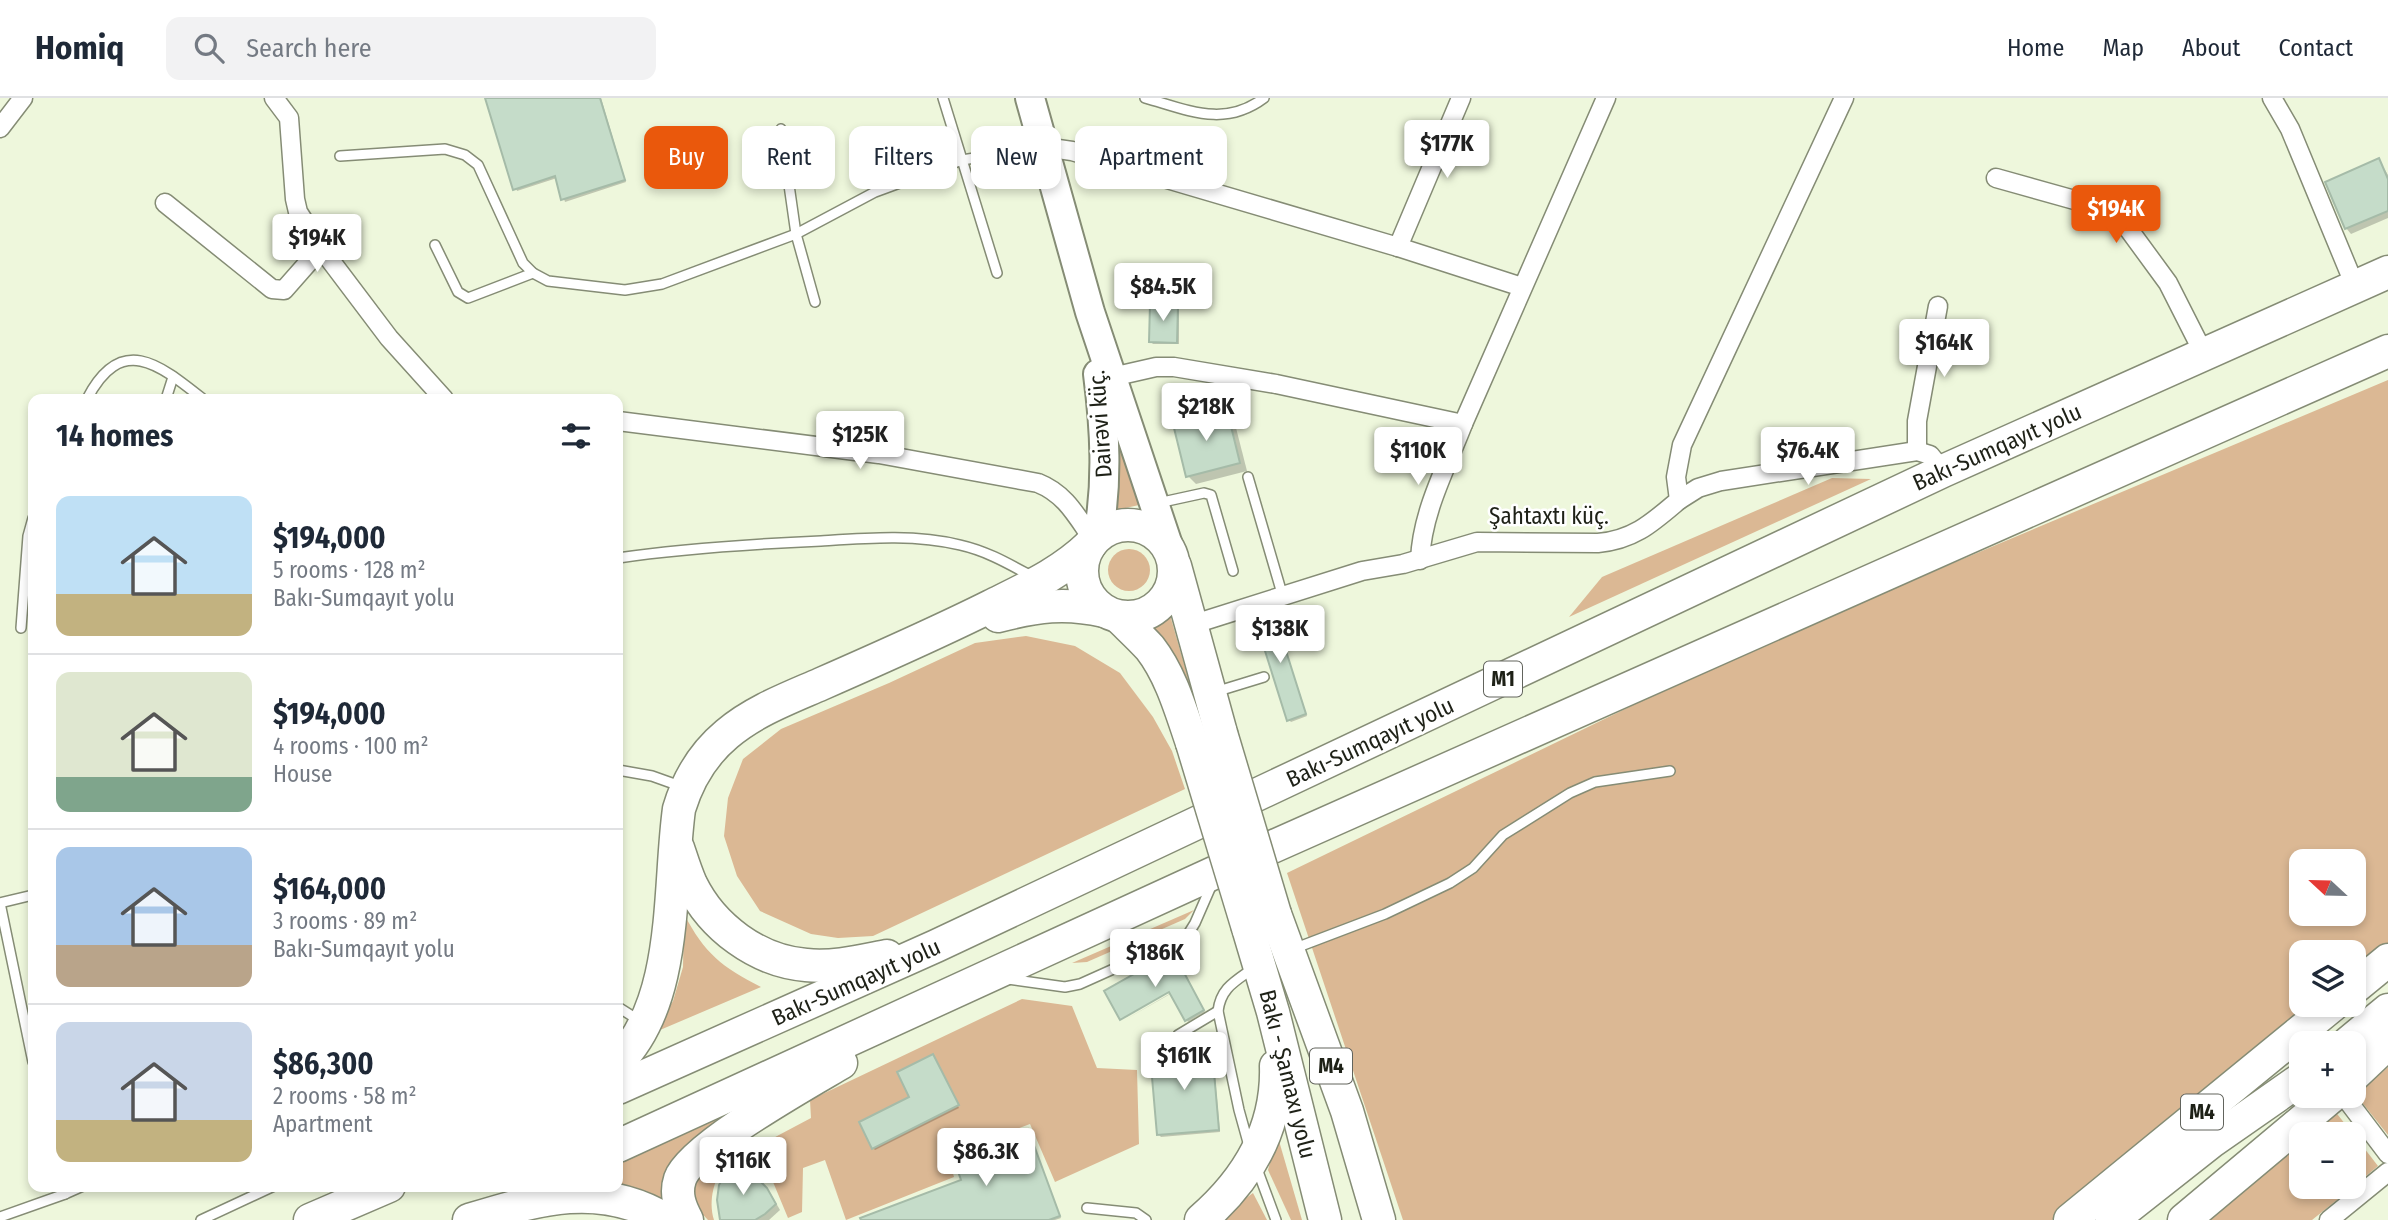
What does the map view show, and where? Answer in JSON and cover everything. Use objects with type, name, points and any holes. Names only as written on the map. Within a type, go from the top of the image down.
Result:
[{"type":"highway","name":"Bakı-Sumqayıt yolu","points":[[623,1086],[936,946],[1943,471],[2388,272]]},
{"type":"highway","points":[[623,1144],[1218,872],[2388,351]]},
{"type":"highway","points":[[623,1057],[628,1052],[625,1012],[656,998],[664,962],[679,808],[685,788],[702,760],[727,734],[760,711],[946,628],[1041,581],[1060,571],[1108,529],[1120,525],[1145,528],[1156,534],[1165,543],[1172,558],[1210,693],[1207,738]]},
{"type":"highway","points":[[1094,541],[1083,559],[1085,588],[1093,601],[1112,614],[1151,650],[1207,738],[1261,921]]},
{"type":"highway","points":[[946,628],[1039,607],[1079,606],[1112,614],[1134,617],[1142,615],[1161,604],[1170,592],[1174,577],[1172,558]]},
{"type":"highway","points":[[675,840],[691,884],[714,919],[746,946],[767,955],[806,965],[833,965],[936,946]]},
{"type":"highway","name":"Bakı - Şamaxı yolu","points":[[1261,921],[1289,951],[1343,1100],[1379,1220]]},
{"type":"highway","name":"Bakı - Şamaxı yolu","points":[[1261,921],[1259,964],[1325,1220]]},
{"type":"highway","points":[[2366,978],[2388,960]]},
{"type":"highway","points":[[687,1220],[677,1194],[679,1181],[684,1170],[698,1155],[791,1092],[989,976]]},
{"type":"highway","points":[[2363,1031],[2388,1010]]},
{"type":"highway","points":[[1200,1220],[1237,1183],[1253,1159],[1273,1111],[1276,1079],[1273,1012]]},
{"type":"highway","points":[[1273,1012],[1289,1037],[1304,1070],[1346,1220]]},
{"type":"highway","name":"M4","points":[[2070,1220],[2318,1017]]},
{"type":"highway","points":[[2366,1064],[2388,1043]]},
{"type":"highway","points":[[2112,1220],[2211,1142],[2289,1088]]},
{"type":"highway","name":"M4","points":[[2138,1220],[2289,1090]]},
{"type":"highway","points":[[2184,1220],[2318,1108]]},
{"type":"highway","points":[[310,1220],[375,1192]]},
{"type":"highway","points":[[456,1220],[516,1192]]},
{"type":"highway","points":[[469,1220],[544,1199],[579,1196],[616,1199],[636,1205],[666,1220]]},
{"type":"main road","name":"Dairəvi küç.","points":[[1030,98],[1038,126]]},
{"type":"main road","name":"Dairəvi küç.","points":[[1056,189],[1090,312],[1172,558]]},
{"type":"main road","name":"Dairəvi küç.","points":[[1090,312],[1105,451],[1105,476],[1094,541]]},
{"type":"street","points":[[0,128],[23,98]]},
{"type":"street","points":[[274,98],[289,118],[298,212],[321,248],[389,338],[439,394]]},
{"type":"street","points":[[1398,247],[1461,98]]},
{"type":"street","points":[[1420,560],[1421,539],[1427,517],[1463,424],[1606,98]]},
{"type":"street","points":[[1679,499],[1676,477],[1682,445],[1844,98]]},
{"type":"street","points":[[2272,98],[2290,129],[2355,286]]},
{"type":"street","points":[[1061,149],[1398,247],[1522,287]]},
{"type":"street","points":[[1996,178],[2096,206],[2113,214],[2127,227],[2168,283],[2204,354]]},
{"type":"street","points":[[165,203],[272,289],[278,291],[284,290],[321,248]]},
{"type":"street","points":[[1938,306],[1917,421],[1917,451],[1930,455],[1943,471]]},
{"type":"street","points":[[1112,377],[1148,368],[1174,367],[1276,384],[1463,424]]},
{"type":"street","points":[[623,422],[879,454],[1038,483],[1053,489],[1065,500],[1094,541]]},
{"type":"street","name":"Şahtaxtı küç.","points":[[1191,625],[1362,571],[1420,560],[1460,545],[1477,542],[1618,541],[1637,533],[1679,499],[1698,488],[1721,481],[1917,451]]},
{"type":"street","points":[[2353,1108],[2388,1154]]},
{"type":"street","points":[[2329,1220],[2388,1172]]},
{"type":"lane","points":[[943,98],[997,273]]},
{"type":"lane","points":[[1145,98],[1218,115],[1231,115],[1251,108],[1264,98]]},
{"type":"lane","points":[[340,156],[445,149],[465,155],[478,165],[523,264],[533,273],[548,281],[625,290],[662,284],[796,234],[875,192],[971,159]]},
{"type":"lane","points":[[790,189],[796,234],[815,302]]},
{"type":"lane","points":[[435,245],[458,292],[468,298],[533,273]]},
{"type":"lane","points":[[90,394],[103,374],[114,364],[126,360],[152,364],[196,394]]},
{"type":"lane","points":[[168,394],[173,377]]},
{"type":"lane","points":[[1248,477],[1283,597]]},
{"type":"lane","points":[[1153,505],[1204,493],[1210,495],[1233,571]]},
{"type":"lane","points":[[20,628],[28,537]]},
{"type":"lane","points":[[623,557],[742,544],[887,538],[928,539],[958,544],[993,555],[1041,581]]},
{"type":"lane","points":[[1210,693],[1264,677]]},
{"type":"lane","points":[[623,771],[652,776],[685,788]]},
{"type":"lane","points":[[1289,951],[1385,914],[1450,883],[1473,868],[1503,835],[1570,793],[1595,782],[1670,771]]},
{"type":"lane","points":[[989,976],[1065,986],[1080,984],[1187,936],[1218,872]]},
{"type":"lane","points":[[28,896],[0,903],[28,1023]]},
{"type":"lane","points":[[1259,964],[1225,990],[1219,999],[1218,1011],[1239,1110],[1253,1159],[1276,1220]]},
{"type":"lane","points":[[1178,1035],[1218,1011]]},
{"type":"lane","points":[[0,1217],[59,1192]]},
{"type":"lane","points":[[201,1220],[261,1192]]},
{"type":"lane","points":[[1087,1208],[1136,1213],[1146,1220]]},
{"type":"shaded area","points":[[2388,380],[2388,945],[2366,963],[2366,940],[2289,940],[2289,1017],[2300,1017],[2052,1220],[1403,1220],[1287,873],[1751,648]]},
{"type":"shaded area","points":[[1108,394],[1139,505],[1112,511]]},
{"type":"shaded area","points":[[1832,478],[1871,479],[1569,617],[1602,577]]},
{"type":"shaded area","points":[[1129,549],[1144,555],[1150,570],[1144,585],[1129,591],[1114,585],[1108,570],[1114,555]]},
{"type":"shaded area","points":[[1170,615],[1196,706],[1139,624]]},
{"type":"shaded area","points":[[1026,636],[1075,646],[1120,673],[1153,717],[1172,751],[1185,789],[873,936],[838,938],[811,934],[760,911],[737,876],[724,836],[728,798],[743,759],[781,729],[975,643]]},
{"type":"shaded area","points":[[1194,910],[1185,919],[1087,962],[1072,963]]},
{"type":"shaded area","points":[[684,914],[699,939],[716,958],[735,973],[761,987],[653,1033],[673,1001],[683,967]]},
{"type":"shaded area","points":[[1022,999],[1072,1006],[1097,1068],[1137,1070],[1139,1144],[1055,1182],[1030,1124],[948,1155],[954,1177],[846,1220],[825,1160],[803,1168],[802,1212],[788,1218],[758,1146],[811,1118],[810,1100]]},
{"type":"shaded area","points":[[2388,1067],[2388,1135],[2366,1108],[2366,1086]]},
{"type":"shaded area","points":[[779,1091],[666,1171],[662,1185],[672,1211],[623,1188],[623,1161]]},
{"type":"shaded area","points":[[2334,1110],[2344,1122],[2320,1122]]},
{"type":"shaded area","points":[[1277,1134],[1302,1220],[1291,1220],[1268,1170]]},
{"type":"shaded area","points":[[752,1149],[764,1174],[742,1162],[727,1162],[713,1190],[714,1220],[708,1220],[691,1202],[695,1173],[704,1164]]},
{"type":"shaded area","points":[[2289,1149],[2289,1199],[2338,1199],[2312,1220],[2207,1220]]},
{"type":"shaded area","points":[[2366,1150],[2378,1166],[2366,1176]]},
{"type":"shaded area","points":[[1253,1193],[1267,1220],[1216,1220]]},
{"type":"building","points":[[485,98],[600,98],[625,180],[561,200],[555,176],[513,190]]},
{"type":"building","points":[[2379,158],[2388,179],[2388,211],[2345,229],[2325,182]]},
{"type":"building","points":[[1150,304],[1178,305],[1177,343],[1149,342]]},
{"type":"building","points":[[1227,410],[1240,463],[1186,477],[1173,424]]},
{"type":"building","points":[[1273,610],[1306,714],[1287,721],[1254,616]]},
{"type":"building","points":[[1173,952],[1204,1010],[1185,1021],[1169,992],[1120,1020],[1104,991]]},
{"type":"building","points":[[1212,1049],[1219,1130],[1157,1135],[1150,1054]]},
{"type":"building","points":[[933,1054],[959,1105],[872,1149],[859,1122],[909,1097],[897,1072]]},
{"type":"building","points":[[1028,1129],[1060,1216],[1049,1220],[861,1220],[860,1218],[961,1180],[953,1157]]},
{"type":"building","points":[[729,1168],[743,1170],[757,1178],[767,1188],[776,1204],[755,1220],[720,1220],[717,1200],[719,1185]]}]
